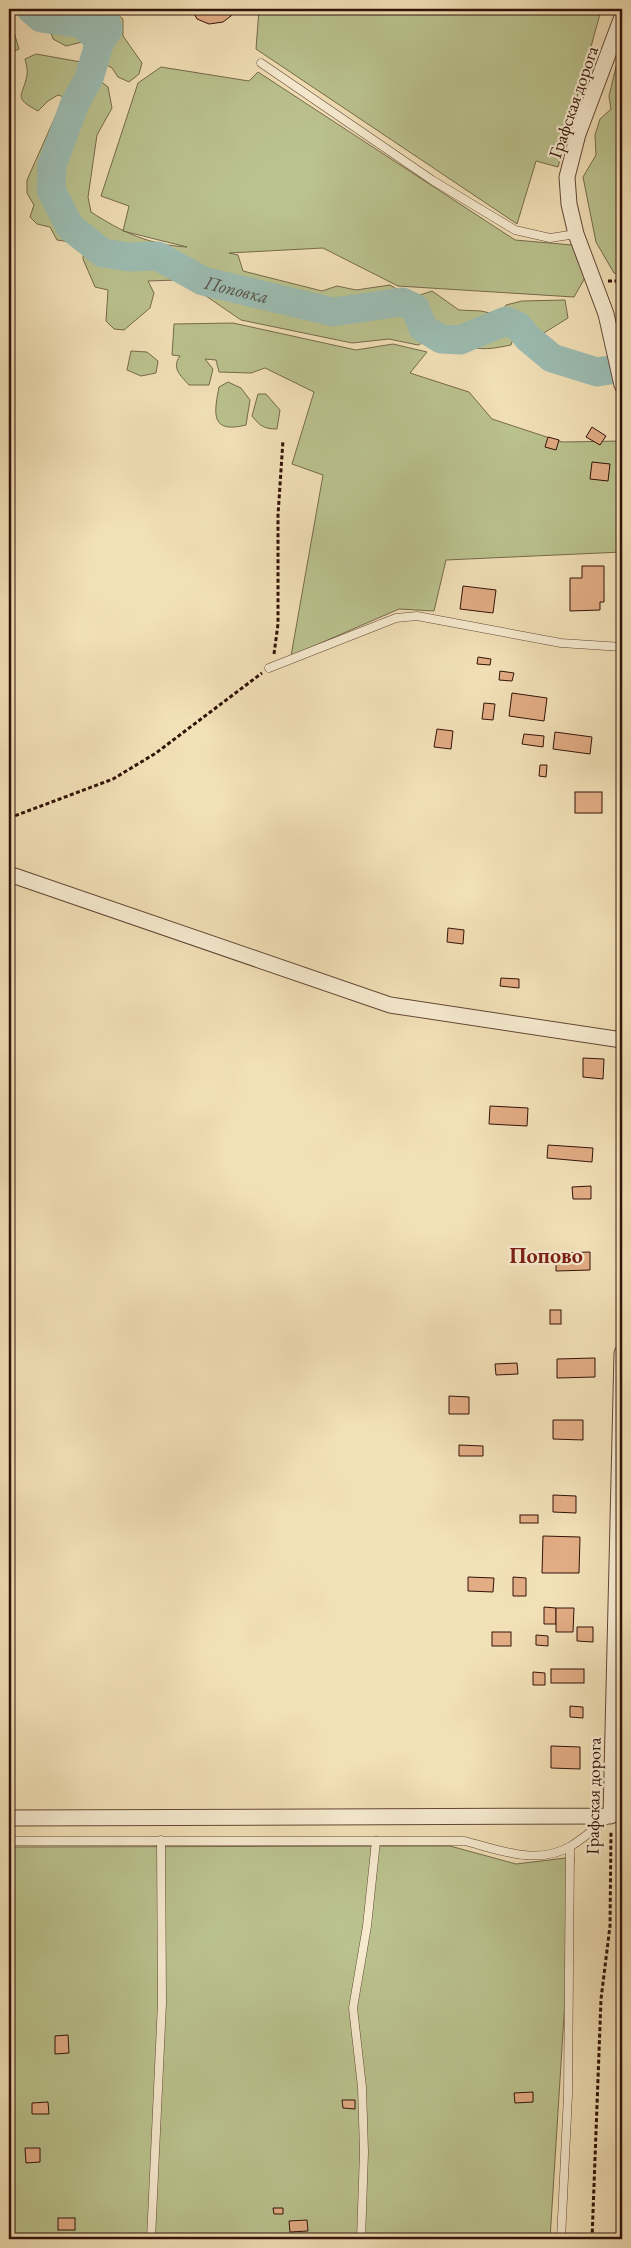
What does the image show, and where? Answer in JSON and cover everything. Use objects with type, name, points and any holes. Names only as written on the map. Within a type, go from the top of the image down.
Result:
[{"type":"street","name":"Графская дорога","points":[[622,17],[578,134],[567,177],[569,204],[576,234],[606,314],[622,385]]},
{"type":"street","points":[[9,874],[390,1005],[622,1040]]},
{"type":"street","name":"Графская дорога","points":[[611,1816],[621,1491],[622,1353]]},
{"type":"street","points":[[9,1818],[611,1816]]},
{"type":"lane","points":[[261,63],[432,180],[515,230],[550,238],[576,234]]},
{"type":"lane","points":[[268,668],[396,618],[417,616],[561,643],[622,647]]},
{"type":"lane","points":[[9,1842],[162,1840],[466,1841],[519,1856],[550,1855],[570,1847],[611,1816]]},
{"type":"lane","points":[[151,2239],[162,2003],[162,1840]]},
{"type":"lane","points":[[361,2239],[364,2152],[362,2096],[352,2008],[367,1926],[376,1840]]},
{"type":"lane","points":[[561,2239],[568,2095],[570,1847]]},
{"type":"path","points":[[9,818],[113,780],[156,753],[268,668],[273,655],[278,624],[278,515],[283,440]]},
{"type":"path","name":"Графская дорога","points":[[592,2239],[601,1999],[610,1926],[611,1816]]},
{"type":"green space","points":[[38,9],[111,9],[123,19],[123,36],[142,63],[139,74],[129,82],[118,77],[112,68],[96,59],[90,49],[82,42],[66,46],[53,39],[48,23]]},
{"type":"green space","points":[[259,9],[604,9],[600,14],[558,167],[536,161],[517,224],[256,49]]},
{"type":"green space","points":[[9,28],[14,32],[19,49],[9,54]]},
{"type":"green space","points":[[622,42],[622,276],[614,273],[596,242],[583,177],[596,155],[595,135],[600,119],[611,109],[609,96]]},
{"type":"green space","points":[[36,54],[81,62],[108,87],[112,108],[97,135],[88,197],[91,212],[114,226],[123,230],[129,206],[101,196],[138,83],[161,67],[249,81],[258,72],[515,240],[572,245],[587,274],[574,297],[398,286],[323,248],[229,253],[238,255],[243,271],[322,291],[337,286],[356,290],[390,285],[411,298],[432,291],[459,310],[481,311],[499,315],[506,305],[522,301],[565,300],[568,318],[539,336],[523,330],[515,333],[511,345],[493,348],[476,348],[437,330],[432,330],[429,340],[418,345],[389,339],[352,343],[241,320],[206,296],[176,280],[148,281],[154,293],[150,308],[124,330],[114,329],[106,321],[108,290],[95,287],[83,259],[84,243],[77,239],[70,242],[57,240],[50,227],[37,224],[30,217],[34,205],[27,193],[27,180],[64,97],[58,95],[48,101],[38,111],[22,99],[21,96],[27,73],[25,59]],"holes":[[[126,232],[187,247],[160,244]]]},
{"type":"green space","points":[[233,323],[356,350],[393,344],[427,352],[410,373],[469,392],[492,419],[562,442],[622,441],[622,552],[446,560],[434,611],[399,609],[291,656],[323,475],[292,464],[314,392],[265,368],[251,373],[219,372],[216,360],[205,359],[213,369],[209,385],[189,385],[178,372],[176,364],[180,356],[172,355],[174,324]]},
{"type":"green space","points":[[131,351],[147,352],[158,361],[156,373],[141,376],[127,370]]},
{"type":"green space","points":[[228,382],[241,388],[250,400],[246,425],[226,427],[220,424],[217,419],[216,405],[219,387]]},
{"type":"green space","points":[[258,394],[266,394],[280,410],[277,429],[263,426],[252,416]]},
{"type":"green space","points":[[450,1846],[516,1864],[574,1857],[550,2239],[9,2239],[9,1847]]},
{"type":"building","points":[[192,9],[234,9],[231,16],[223,22],[209,24],[197,19]]},
{"type":"building","points":[[592,427],[606,436],[600,445],[586,437]]},
{"type":"building","points":[[548,437],[559,440],[556,450],[545,447]]},
{"type":"building","points":[[592,462],[610,464],[608,481],[590,479]]},
{"type":"building","points":[[582,566],[604,566],[604,602],[600,602],[600,610],[570,611],[570,578],[582,578]]},
{"type":"building","points":[[463,586],[496,590],[493,613],[460,609]]},
{"type":"building","points":[[478,657],[491,659],[490,665],[477,664]]},
{"type":"building","points":[[500,671],[514,673],[512,681],[499,680]]},
{"type":"building","points":[[512,693],[547,698],[544,721],[509,716]]},
{"type":"building","points":[[484,703],[495,704],[493,720],[482,719]]},
{"type":"building","points":[[437,729],[453,731],[451,749],[434,747]]},
{"type":"building","points":[[555,732],[592,737],[590,754],[553,749]]},
{"type":"building","points":[[524,734],[544,736],[543,747],[522,744]]},
{"type":"building","points":[[540,765],[547,765],[546,777],[539,776]]},
{"type":"building","points":[[575,792],[602,792],[602,813],[575,813]]},
{"type":"building","points":[[448,928],[464,930],[463,944],[447,942]]},
{"type":"building","points":[[501,978],[519,979],[519,988],[500,986]]},
{"type":"building","points":[[583,1058],[604,1059],[603,1079],[583,1077]]},
{"type":"building","points":[[490,1106],[528,1108],[527,1126],[489,1124]]},
{"type":"building","points":[[548,1145],[593,1148],[592,1162],[547,1158]]},
{"type":"building","points":[[591,1186],[591,1199],[573,1199],[572,1187]]},
{"type":"building","points":[[590,1252],[590,1270],[556,1271],[556,1253]]},
{"type":"building","points":[[550,1310],[561,1310],[561,1324],[550,1324]]},
{"type":"building","points":[[595,1358],[595,1377],[557,1378],[557,1359]]},
{"type":"building","points":[[517,1363],[518,1374],[496,1375],[495,1364]]},
{"type":"building","points":[[449,1396],[469,1397],[469,1414],[449,1414]]},
{"type":"building","points":[[553,1420],[583,1420],[583,1440],[553,1439]]},
{"type":"building","points":[[459,1445],[483,1446],[483,1456],[459,1456]]},
{"type":"building","points":[[553,1495],[576,1496],[576,1513],[553,1512]]},
{"type":"building","points":[[520,1515],[538,1515],[538,1523],[520,1523]]},
{"type":"building","points":[[543,1536],[580,1537],[579,1573],[542,1573]]},
{"type":"building","points":[[468,1577],[494,1578],[493,1592],[468,1591]]},
{"type":"building","points":[[513,1577],[526,1578],[526,1596],[513,1596]]},
{"type":"building","points":[[544,1607],[556,1608],[556,1624],[544,1624]]},
{"type":"building","points":[[556,1608],[574,1608],[573,1632],[556,1632]]},
{"type":"building","points":[[577,1627],[593,1627],[593,1642],[577,1641]]},
{"type":"building","points":[[492,1632],[511,1632],[511,1646],[492,1646]]},
{"type":"building","points":[[536,1635],[548,1636],[548,1646],[536,1645]]},
{"type":"building","points":[[551,1669],[584,1669],[584,1683],[551,1683]]},
{"type":"building","points":[[533,1672],[545,1673],[545,1685],[533,1685]]},
{"type":"building","points":[[570,1706],[583,1707],[583,1718],[570,1717]]},
{"type":"building","points":[[551,1746],[580,1747],[580,1769],[551,1768]]},
{"type":"building","points":[[68,2035],[69,2053],[55,2054],[55,2036]]},
{"type":"building","points":[[533,2092],[533,2102],[515,2103],[514,2093]]},
{"type":"building","points":[[342,2100],[355,2100],[355,2109],[343,2108]]},
{"type":"building","points":[[48,2102],[49,2114],[32,2114],[32,2103]]},
{"type":"building","points":[[25,2148],[40,2148],[40,2162],[26,2163]]},
{"type":"building","points":[[273,2208],[283,2208],[283,2214],[274,2214]]},
{"type":"building","points":[[58,2218],[75,2218],[75,2230],[58,2230]]},
{"type":"building","points":[[307,2220],[308,2231],[290,2232],[289,2221]]},
{"type":"waterway","points":[[31,9],[41,18],[82,24],[100,41]]},
{"type":"waterway","name":"Поповка","points":[[91,9],[105,18],[108,30],[100,41],[89,78],[75,103],[52,165],[51,190],[70,227],[103,253],[129,257],[158,256],[203,281],[333,312],[402,302],[415,308],[423,328],[441,339],[460,340],[506,321],[518,326],[528,338],[552,358],[597,372],[622,368]]},
{"type":"district","name":"Попово","points":[[546,1255]]}]
